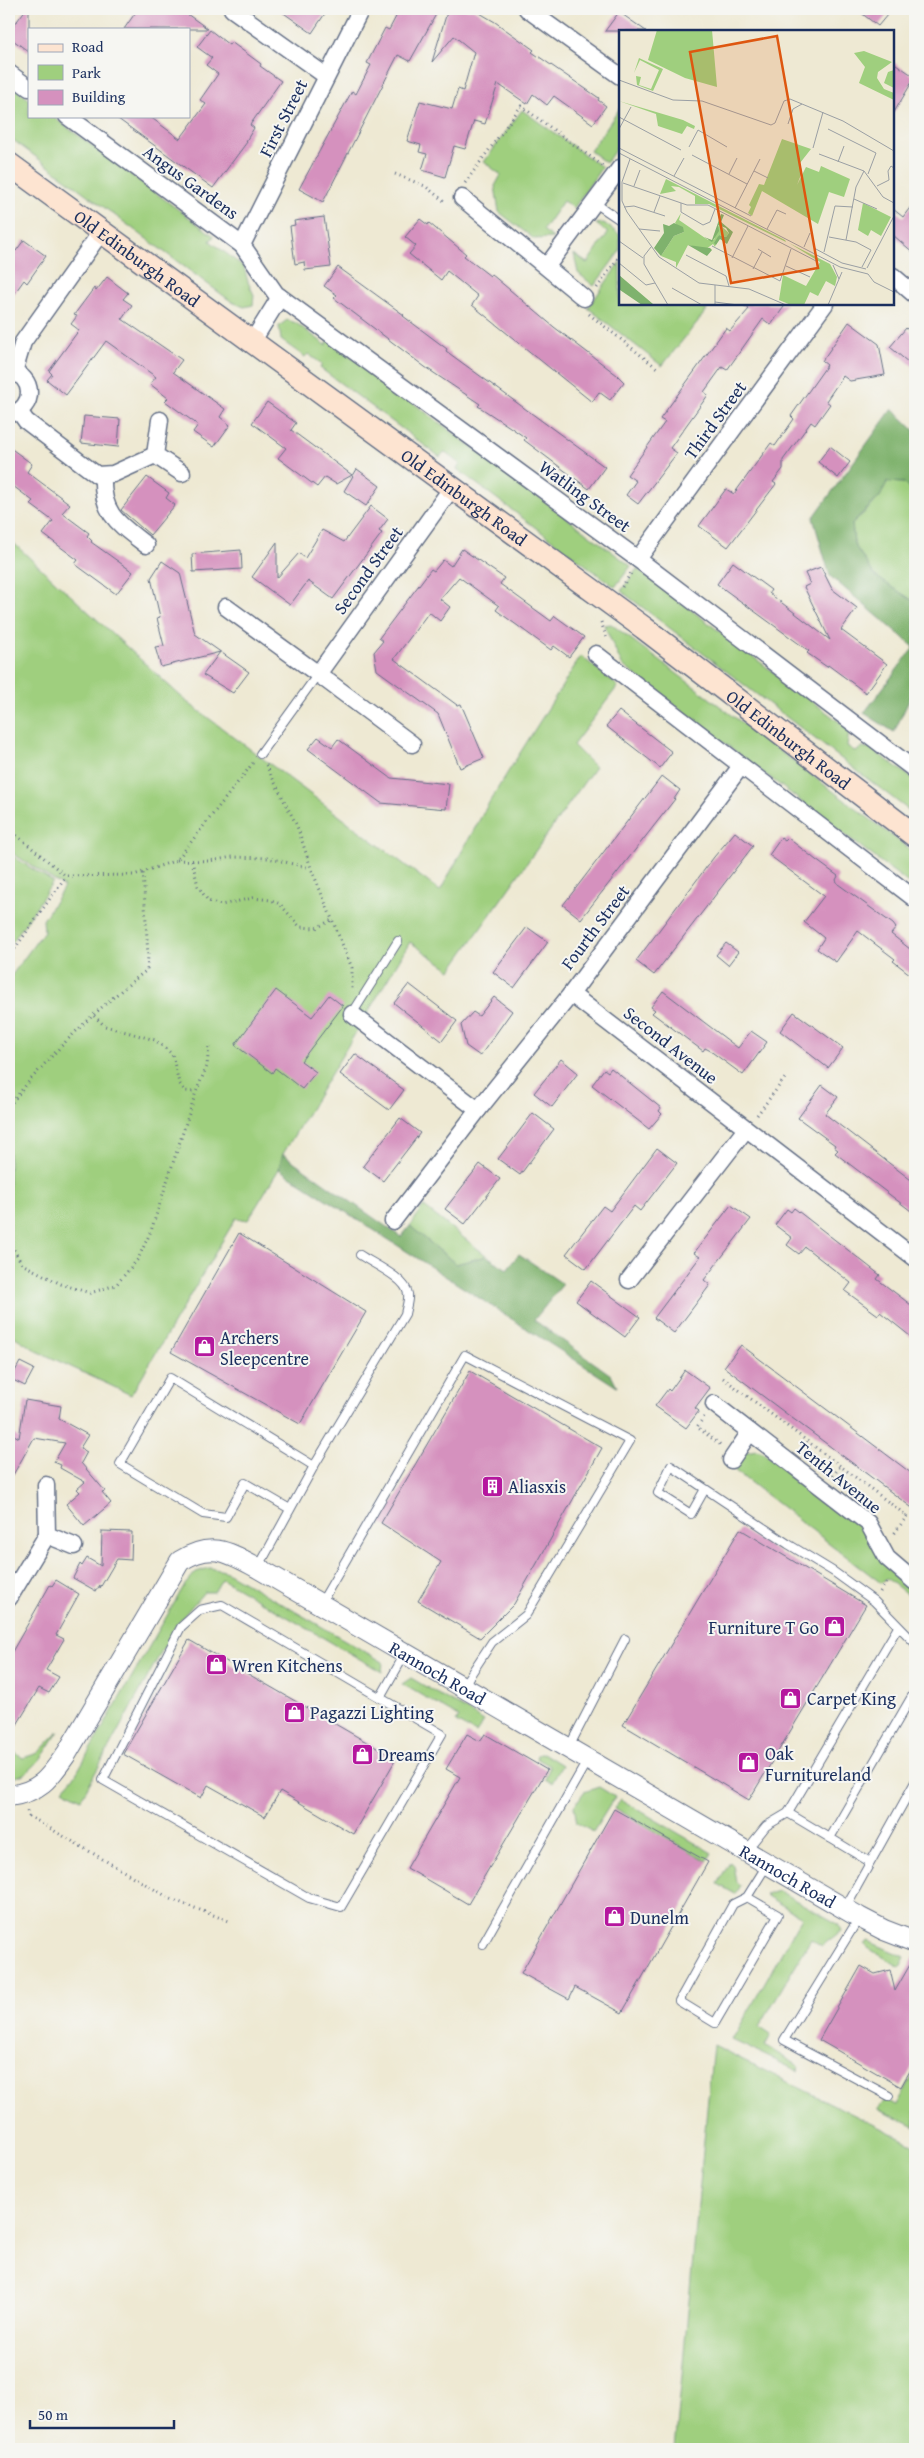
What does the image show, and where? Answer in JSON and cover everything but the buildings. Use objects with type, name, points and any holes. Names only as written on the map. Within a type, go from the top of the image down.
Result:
[{"type":"main road","name":"Old Edinburgh Road","points":[[9,164],[451,489],[610,603],[915,836]]},
{"type":"street","points":[[232,9],[326,76]]},
{"type":"street","name":"First Street","points":[[242,245],[361,9]]},
{"type":"street","points":[[526,9],[619,75]]},
{"type":"street","points":[[9,73],[28,87]]},
{"type":"street","name":"Angus Gardens","points":[[70,118],[242,245]]},
{"type":"street","points":[[547,266],[618,172]]},
{"type":"street","points":[[458,197],[547,266],[587,300]]},
{"type":"street","points":[[101,232],[23,342],[12,372],[25,379],[30,392],[26,405],[14,413],[92,472],[103,476],[113,474],[155,454]]},
{"type":"street","name":"Watling Street","points":[[242,245],[280,297],[638,560],[915,770]]},
{"type":"street","points":[[894,277],[915,295]]},
{"type":"street","points":[[252,342],[280,297]]},
{"type":"street","name":"Third Street","points":[[638,560],[824,305]]},
{"type":"street","points":[[155,454],[160,420]]},
{"type":"street","points":[[155,454],[182,473]]},
{"type":"street","points":[[103,476],[102,496],[112,517],[146,545]]},
{"type":"street","name":"Second Street","points":[[318,674],[451,489]]},
{"type":"street","points":[[226,607],[412,744]]},
{"type":"street","points":[[596,654],[915,899]]},
{"type":"street","name":"Fourth Street","points":[[393,1221],[478,1110],[571,994],[741,766]]},
{"type":"street","name":"Second Avenue","points":[[571,994],[915,1258]]},
{"type":"street","points":[[352,1014],[478,1110]]},
{"type":"street","points":[[629,1280],[746,1129]]},
{"type":"street","name":"Tenth Avenue","points":[[714,1404],[868,1523],[883,1550],[897,1569],[915,1582]]},
{"type":"street","points":[[731,1460],[750,1432]]},
{"type":"street","points":[[9,1598],[47,1534],[46,1485]]},
{"type":"street","points":[[47,1534],[74,1546]]},
{"type":"street","name":"Rannoch Road","points":[[14,1795],[36,1788],[47,1781],[67,1753],[180,1561],[199,1551],[222,1550],[258,1568],[569,1747],[852,1913],[884,1930],[915,1942]]},
{"type":"lane","points":[[595,203],[619,219]]},
{"type":"lane","points":[[260,754],[318,674]]},
{"type":"lane","points":[[352,1014],[398,941]]},
{"type":"lane","points":[[258,1568],[314,1466],[405,1314],[408,1295],[406,1287],[401,1281],[360,1256]]},
{"type":"lane","points":[[320,1605],[465,1355],[630,1441],[526,1615],[492,1642],[462,1687]]},
{"type":"lane","points":[[290,1509],[245,1483],[226,1517],[203,1514],[120,1464],[170,1378],[314,1466]]},
{"type":"lane","points":[[705,1489],[691,1514],[658,1492],[671,1466],[788,1544],[834,1572],[874,1601],[915,1643]]},
{"type":"lane","points":[[222,1605],[380,1698],[442,1734],[341,1907],[309,1898],[103,1780],[181,1627],[200,1610],[222,1605]]},
{"type":"lane","points":[[746,1851],[766,1826],[788,1813],[898,1627]]},
{"type":"lane","points":[[569,1747],[625,1639]]},
{"type":"lane","points":[[380,1698],[405,1654]]},
{"type":"lane","points":[[830,1838],[915,1691]]},
{"type":"lane","points":[[483,1944],[589,1759]]},
{"type":"lane","points":[[889,2096],[784,2040],[852,1913],[870,1862],[915,1782]]},
{"type":"lane","points":[[788,1813],[870,1862]]},
{"type":"lane","points":[[747,1898],[778,1915],[715,2023],[678,2001],[733,1904],[747,1898],[768,1863]]},
{"type":"path","points":[[395,174],[458,197],[521,106],[618,172]]},
{"type":"path","points":[[619,256],[587,300],[657,368]]},
{"type":"path","points":[[608,641],[600,624],[610,603],[638,560]]},
{"type":"path","points":[[177,860],[260,754],[296,826],[352,968],[352,1014]]},
{"type":"path","points":[[9,828],[66,876],[134,874],[177,860],[209,861],[233,857],[268,858],[311,868]]},
{"type":"path","points":[[192,861],[198,886],[208,901],[221,905],[253,898],[271,900],[280,904],[300,927],[316,928],[332,920]]},
{"type":"path","points":[[9,1106],[32,1076],[114,995],[146,970],[148,956],[143,871]]},
{"type":"path","points":[[9,957],[66,876]]},
{"type":"path","points":[[94,1016],[105,1026],[155,1040],[172,1054],[179,1083],[185,1091],[196,1092]]},
{"type":"path","points":[[9,1241],[22,1264],[61,1284],[90,1293],[116,1285],[138,1259],[151,1231],[206,1066],[209,1046]]},
{"type":"path","points":[[746,1129],[785,1078]]},
{"type":"path","points":[[723,1378],[907,1516],[883,1550]]},
{"type":"path","points":[[874,1601],[886,1583],[893,1588]]},
{"type":"path","points":[[14,1795],[29,1816],[171,1899],[229,1921]]},
{"type":"green space","points":[[9,84],[28,98],[28,118],[55,118],[214,236],[210,241],[244,267],[254,295],[253,305],[244,307],[232,302],[9,137]]},
{"type":"green space","points":[[619,109],[619,144],[606,163],[590,151]]},
{"type":"green space","points":[[522,110],[602,167],[574,208],[563,201],[543,230],[553,238],[534,239],[499,212],[495,186],[501,175],[484,162]]},
{"type":"green space","points":[[604,223],[619,234],[619,252],[594,286],[578,273],[574,254],[587,263],[608,233],[596,224]]},
{"type":"green space","points":[[619,263],[619,305],[700,305],[707,310],[662,366],[588,308]]},
{"type":"green space","points":[[287,320],[296,323],[326,345],[329,340],[631,566],[615,587],[457,469],[460,464],[444,452],[440,457],[320,368],[322,364],[308,354],[305,357],[281,340],[279,326]]},
{"type":"green space","points":[[892,409],[915,431],[915,494],[904,483],[887,482],[880,497],[852,523],[854,544],[875,576],[915,602],[915,688],[894,732],[864,713],[914,647],[830,576],[813,518]]},
{"type":"green space","points":[[887,482],[904,483],[915,494],[915,602],[875,576],[854,544],[852,523],[872,505]]},
{"type":"green space","points":[[9,539],[187,702],[440,891],[491,799],[581,656],[618,686],[573,745],[595,767],[451,970],[410,942],[283,1154],[279,1169],[248,1220],[236,1218],[131,1395],[37,1351],[9,1333],[9,979],[44,931],[43,920],[64,887],[9,851]]},
{"type":"green space","points":[[637,569],[846,727],[849,733],[847,746],[856,752],[862,747],[870,748],[915,780],[915,815],[621,591]]},
{"type":"green space","points":[[611,624],[915,853],[915,888],[622,665],[604,625]]},
{"type":"green space","points":[[9,854],[53,882],[9,947]]},
{"type":"green space","points":[[283,1154],[401,1237],[410,1226],[456,1264],[487,1256],[507,1269],[519,1254],[563,1284],[534,1320],[611,1375],[617,1387],[279,1169]]},
{"type":"green space","points":[[423,1206],[487,1256],[456,1264],[410,1226]]},
{"type":"green space","points":[[756,1450],[763,1452],[861,1525],[915,1588],[915,1600],[886,1578],[881,1583],[734,1470],[746,1452]]},
{"type":"green space","points":[[209,1568],[225,1571],[383,1662],[382,1672],[222,1579],[214,1592],[204,1592],[176,1625],[81,1799],[63,1789],[76,1774],[184,1586],[196,1572]]},
{"type":"green space","points":[[411,1678],[484,1721],[476,1733],[456,1722],[459,1717],[402,1684]]},
{"type":"green space","points":[[59,1731],[33,1767],[26,1773],[9,1778],[9,1749],[23,1758],[38,1753]]},
{"type":"green space","points":[[543,1753],[562,1765],[552,1783],[545,1779],[550,1766],[536,1758],[537,1755]]},
{"type":"green space","points":[[599,1787],[615,1797],[593,1832],[577,1823],[574,1806],[584,1792]]},
{"type":"green space","points":[[620,1799],[712,1853],[707,1861],[615,1808]]},
{"type":"green space","points":[[730,1862],[733,1865],[736,1882],[740,1885],[735,1894],[718,1884]]},
{"type":"green space","points":[[779,1891],[838,1924],[841,1931],[822,1946],[811,1939],[759,2027],[771,2035],[765,2046],[799,2066],[798,2071],[732,2040],[802,1917],[765,1895]]},
{"type":"green space","points":[[868,1941],[905,1957],[900,1967],[868,1948],[865,1945]]},
{"type":"green space","points":[[713,2045],[915,2145],[915,2449],[675,2449]]},
{"type":"green space","points":[[915,2071],[915,2127],[878,2109],[885,2100],[897,2105]]},
{"type":"place","name":"Archers Sleepcentre","points":[[204,1347]]},
{"type":"place","name":"Aliasxis","points":[[492,1486]]},
{"type":"place","name":"Furniture T Go","points":[[835,1627]]},
{"type":"place","name":"Wren Kitchens","points":[[216,1665]]},
{"type":"place","name":"Carpet King","points":[[791,1698]]},
{"type":"place","name":"Pagazzi Lighting","points":[[294,1712]]},
{"type":"place","name":"Dreams","points":[[362,1754]]},
{"type":"place","name":"Oak Furnitureland","points":[[749,1763]]},
{"type":"place","name":"Dunelm","points":[[614,1917]]}]
